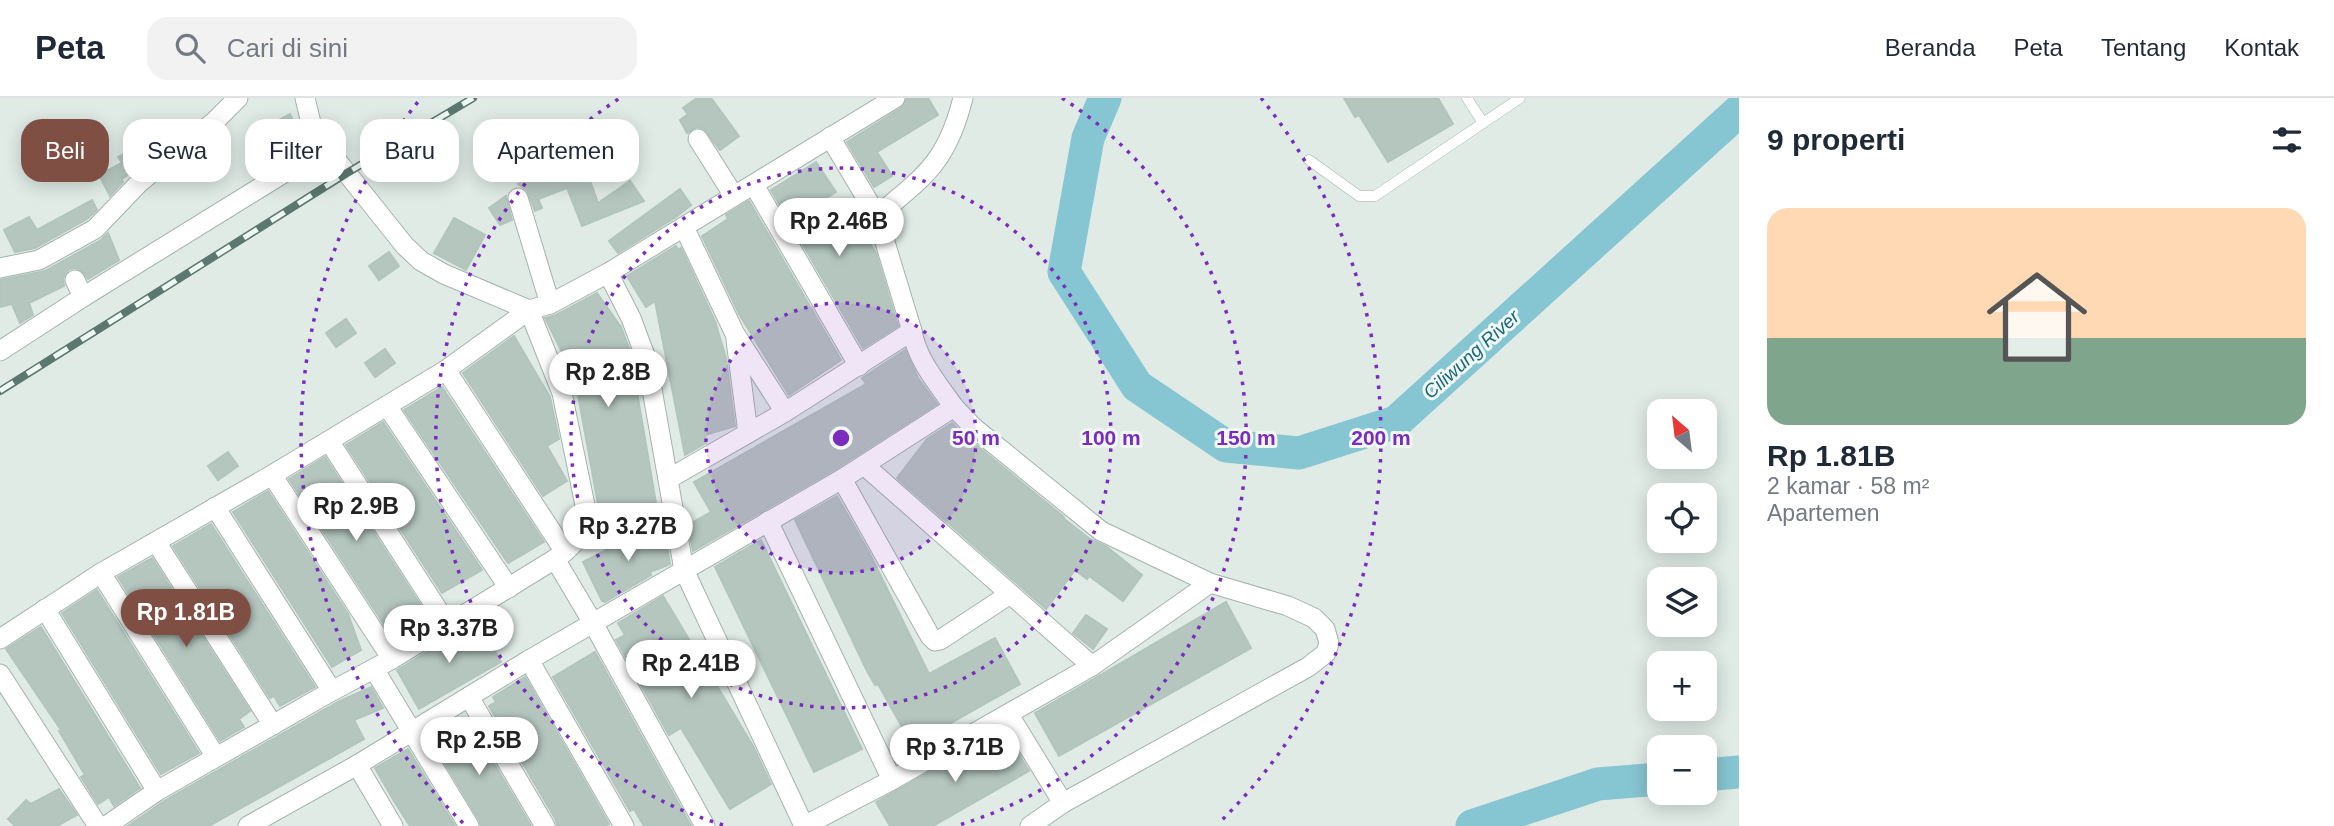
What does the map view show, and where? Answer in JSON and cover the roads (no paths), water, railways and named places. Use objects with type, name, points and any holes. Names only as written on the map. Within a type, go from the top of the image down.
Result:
[{"type":"street","points":[[0,268],[39,260],[95,229],[140,182],[214,122],[238,98]]},
{"type":"street","points":[[305,98],[311,119]]},
{"type":"street","points":[[0,639],[102,573],[446,370],[529,310],[550,304],[608,273],[895,98]]},
{"type":"street","points":[[877,216],[918,182],[941,156],[957,122],[963,98]]},
{"type":"street","points":[[830,137],[877,216],[913,341],[928,370],[954,407],[973,427],[1101,531],[1210,583],[1288,606],[1314,618],[1325,629],[1329,643],[1326,653],[1308,667],[1063,803],[1030,826]]},
{"type":"street","points":[[698,139],[734,196]]},
{"type":"street","points":[[106,826],[157,791],[392,659],[509,588],[560,555],[582,533],[587,515],[562,393],[529,310],[444,274],[421,261],[386,226],[346,173]]},
{"type":"street","points":[[0,351],[79,289],[265,182]]},
{"type":"street","points":[[754,185],[859,366]]},
{"type":"street","points":[[517,198],[550,304]]},
{"type":"street","points":[[684,227],[735,334],[785,412]]},
{"type":"street","points":[[608,273],[631,318],[648,361],[684,570],[804,826],[892,780],[1092,666],[1210,583]]},
{"type":"street","points":[[670,478],[785,412],[912,331]]},
{"type":"street","points":[[735,334],[748,433]]},
{"type":"street","points":[[446,370],[560,555],[593,623],[705,826]]},
{"type":"street","points":[[387,406],[509,588]]},
{"type":"street","points":[[248,826],[357,765],[529,660],[842,479],[954,407]]},
{"type":"street","points":[[329,441],[447,624]]},
{"type":"street","points":[[864,465],[1092,666]]},
{"type":"street","points":[[272,475],[392,659]]},
{"type":"street","points":[[842,479],[935,641],[1010,594]]},
{"type":"street","points":[[215,507],[332,691]]},
{"type":"street","points":[[768,521],[892,780]]},
{"type":"street","points":[[156,542],[274,725]]},
{"type":"street","points":[[102,573],[216,758]]},
{"type":"street","points":[[46,609],[157,791]]},
{"type":"street","points":[[529,660],[624,826]]},
{"type":"street","points":[[374,669],[469,826]]},
{"type":"street","points":[[0,674],[98,826]]},
{"type":"street","points":[[469,697],[545,826]]},
{"type":"street","points":[[1009,715],[1063,803]]},
{"type":"street","points":[[357,765],[393,826]]},
{"type":"lane","points":[[1467,98],[1483,123]]},
{"type":"lane","points":[[1309,160],[1359,196],[1375,196],[1520,98]]},
{"type":"waterway","name":"Ciliwung River","points":[[1105,98],[1088,138],[1064,272],[1137,386],[1226,446],[1299,453],[1396,422],[1739,111]]},
{"type":"waterway","name":"Ciliwung River","points":[[1717,774],[1739,772]]},
{"type":"waterway","name":"Ciliwung River","points":[[1472,826],[1598,784],[1647,780]]},
{"type":"railway","points":[[0,391],[347,173],[473,98]]}]
